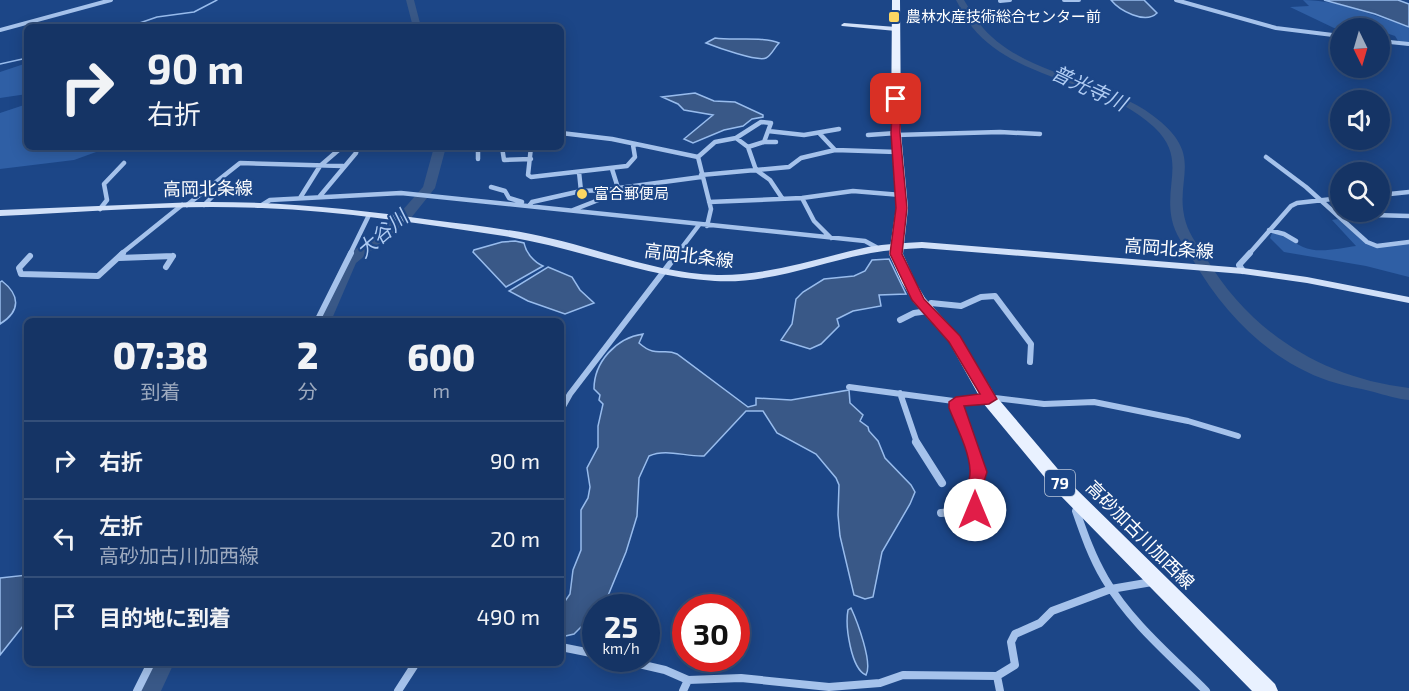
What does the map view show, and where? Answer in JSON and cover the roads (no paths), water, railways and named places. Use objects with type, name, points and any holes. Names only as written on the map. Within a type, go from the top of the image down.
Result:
[{"type":"main road","name":"高砂加古川加西線","points":[[896,0],[896,134],[901,195],[901,220],[896,254],[909,283],[928,311],[955,339],[989,399],[1080,504],[1267,691]]},
{"type":"main road","points":[[844,25],[896,29]]},
{"type":"main road","name":"高岡北条線","points":[[0,213],[184,205],[262,205],[409,220],[531,237],[664,272],[715,278],[761,277],[801,269],[876,247],[896,244],[948,246],[1244,271],[1307,280],[1409,300]]},
{"type":"street","points":[[0,30],[111,0]]},
{"type":"street","points":[[1000,1],[1010,0]]},
{"type":"street","points":[[1064,0],[1078,0]]},
{"type":"street","points":[[1176,0],[1276,28],[1330,35]]},
{"type":"street","points":[[1390,41],[1409,44]]},
{"type":"street","points":[[698,157],[715,142],[736,138],[761,122],[771,123],[764,142]]},
{"type":"street","points":[[768,131],[777,134],[820,134],[839,129]]},
{"type":"street","points":[[868,135],[1000,132],[1040,134]]},
{"type":"street","points":[[564,133],[612,139],[633,146],[698,157]]},
{"type":"street","points":[[820,134],[835,150]]},
{"type":"street","points":[[736,138],[748,147],[758,171],[770,180],[782,198]]},
{"type":"street","points":[[748,147],[764,142],[776,142]]},
{"type":"street","points":[[531,150],[528,175],[531,177],[627,166],[632,163],[636,152],[633,146]]},
{"type":"street","points":[[300,198],[320,166],[339,150]]},
{"type":"street","points":[[320,196],[357,150]]},
{"type":"street","points":[[478,150],[478,159]]},
{"type":"street","points":[[502,150],[504,160],[531,159]]},
{"type":"street","points":[[491,187],[505,191],[509,198],[531,204],[581,191],[789,167],[801,158],[835,150],[897,152]]},
{"type":"street","points":[[698,157],[701,176],[710,202],[711,219],[707,226]]},
{"type":"street","points":[[1266,157],[1330,207]]},
{"type":"street","points":[[100,208],[107,200],[104,184],[124,162]]},
{"type":"street","points":[[30,256],[19,268],[21,274],[98,276],[184,205],[240,163],[343,166]]},
{"type":"street","points":[[612,169],[618,188]]},
{"type":"street","points":[[579,172],[581,191]]},
{"type":"street","points":[[204,205],[219,191],[233,189]]},
{"type":"street","points":[[572,210],[601,199],[604,190]]},
{"type":"street","points":[[710,202],[802,198],[853,191],[901,195]]},
{"type":"street","points":[[1390,194],[1409,192]]},
{"type":"street","points":[[262,205],[270,200],[401,193],[531,204],[707,226],[866,241],[876,247]]},
{"type":"street","points":[[802,198],[814,221],[831,238]]},
{"type":"street","points":[[1244,271],[1239,265],[1291,206],[1330,199]]},
{"type":"street","points":[[1390,215],[1409,216]]},
{"type":"street","points":[[318,318],[369,216]]},
{"type":"street","points":[[1346,222],[1367,242],[1374,245],[1409,242]]},
{"type":"street","points":[[564,405],[699,225]]},
{"type":"street","points":[[1269,230],[1284,234],[1296,241]]},
{"type":"street","points":[[118,258],[173,256],[166,267]]},
{"type":"street","points":[[900,320],[914,313],[928,311],[931,303],[961,306],[981,297],[995,296],[1031,344],[1030,362]]},
{"type":"street","points":[[849,387],[956,402],[989,399],[1044,404],[1102,403],[1188,421],[1238,436]]},
{"type":"street","points":[[900,393],[918,447],[942,483]]},
{"type":"street","points":[[941,513],[975,510],[972,491],[978,472],[977,461],[956,408],[956,402]]},
{"type":"street","points":[[1080,504],[1076,511],[1093,557],[1111,589],[1153,637],[1206,691]]},
{"type":"street","points":[[660,669],[688,680],[741,678],[829,687],[880,683],[903,675],[997,676],[1015,665],[1011,642],[1015,634],[1041,623],[1052,611],[1111,589],[1155,581]]},
{"type":"street","points":[[564,648],[582,651]]},
{"type":"street","points":[[138,691],[150,666]]},
{"type":"street","points":[[398,691],[414,666]]},
{"type":"street","points":[[997,676],[1000,691]]},
{"type":"street","points":[[683,691],[688,680]]},
{"type":"waterway","points":[[137,24],[157,17],[194,12],[217,0]]},
{"type":"waterway","name":"大谷川","points":[[410,0],[416,24]]},
{"type":"waterway","name":"普光寺川","points":[[960,0],[976,26],[996,45],[1021,60],[1106,94],[1132,107],[1156,123],[1168,135],[1179,157],[1177,204],[1181,228],[1208,274],[1252,327],[1308,366],[1329,375],[1409,394]]},
{"type":"waterway","points":[[0,64],[24,59]]},
{"type":"waterway","name":"大谷川","points":[[324,318],[350,261],[406,215],[429,188],[439,150]]},
{"type":"waterway","name":"大谷川","points":[[149,691],[161,666]]},
{"type":"place","name":"農林水産技術総合センター前","points":[[894,17]]},
{"type":"place","name":"富合郵便局","points":[[582,194]]}]
